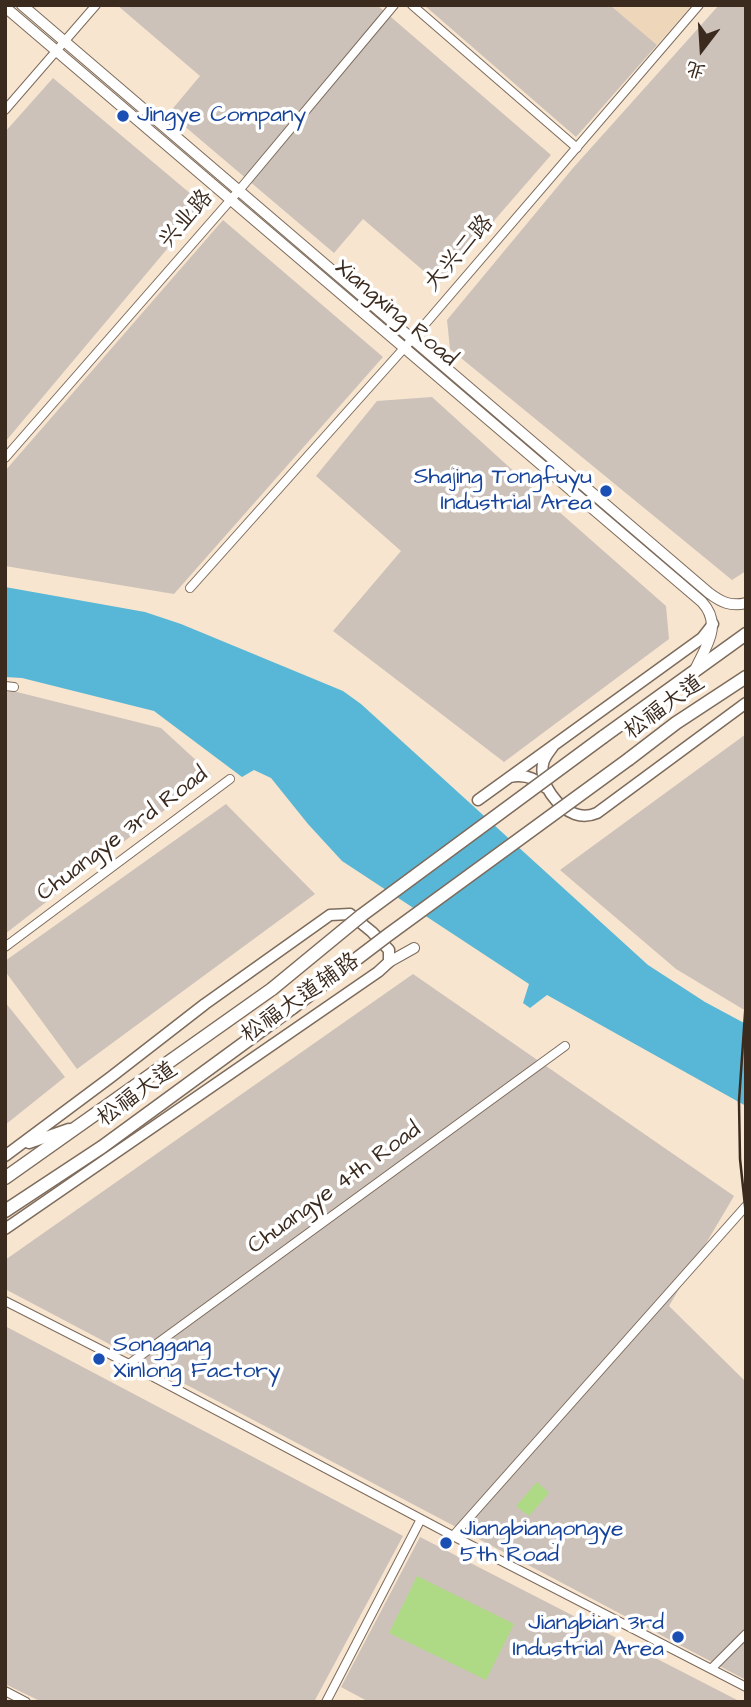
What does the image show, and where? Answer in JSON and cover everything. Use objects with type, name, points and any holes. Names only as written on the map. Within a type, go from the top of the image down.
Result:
[{"type":"main road","points":[[478,800],[702,638],[713,624]]},
{"type":"main road","name":"松福大道","points":[[5,1178],[272,989],[362,915],[746,634]]},
{"type":"main road","name":"松福大道","points":[[5,1211],[102,1147],[676,723],[746,677]]},
{"type":"main road","name":"松福大道","points":[[726,690],[746,684]]},
{"type":"main road","points":[[509,777],[519,775],[536,780],[566,810],[590,816],[746,703]]},
{"type":"main road","points":[[550,793],[542,775],[547,754],[554,745]]},
{"type":"main road","name":"松福大道辅路","points":[[5,1156],[205,1004],[330,915],[350,914],[389,950],[389,962],[378,972],[5,1228]]},
{"type":"main road","points":[[18,1147],[82,1125]]},
{"type":"main road","points":[[60,1192],[102,1147]]},
{"type":"street","name":"Xiangxing Road","points":[[22,5],[709,593],[724,603],[746,603]]},
{"type":"street","points":[[5,110],[96,5]]},
{"type":"street","name":"兴业路","points":[[5,458],[231,200],[394,5]]},
{"type":"street","points":[[412,5],[577,148]]},
{"type":"street","name":"大兴二路","points":[[190,588],[412,339],[699,5]]},
{"type":"street","name":"Xiangxing Road","points":[[5,7],[702,602],[708,609],[713,624]]},
{"type":"street","points":[[695,670],[712,633],[713,624]]},
{"type":"street","name":"Chuangye 3rd Road","points":[[5,947],[230,779]]},
{"type":"street","points":[[389,962],[414,947]]},
{"type":"street","name":"Chuangye 4th Road","points":[[129,1364],[565,1046]]},
{"type":"street","points":[[453,1536],[746,1206]]},
{"type":"street","points":[[5,1301],[746,1687]]},
{"type":"street","points":[[326,1702],[421,1519]]},
{"type":"street","points":[[711,1669],[746,1634]]},
{"type":"street","points":[[5,1691],[26,1702]]},
{"type":"shaded area","points":[[117,5],[377,5],[551,155],[439,284],[363,219],[334,253],[169,113],[200,76]]},
{"type":"shaded area","points":[[424,5],[610,5],[657,45],[576,137]]},
{"type":"shaded area","points":[[610,5],[692,5],[657,45]]},
{"type":"shaded area","points":[[719,5],[746,5],[746,571],[732,580],[450,349],[447,320],[573,168]]},
{"type":"shaded area","points":[[53,78],[204,205],[5,442],[5,132]]},
{"type":"shaded area","points":[[223,220],[383,357],[174,594],[5,566],[5,471]]},
{"type":"shaded area","points":[[432,397],[666,606],[669,639],[504,762],[333,631],[401,551],[316,476],[377,401]]},
{"type":"shaded area","points":[[5,692],[17,692],[161,728],[211,774],[5,934]]},
{"type":"shaded area","points":[[746,734],[746,1011],[676,969],[560,870]]},
{"type":"shaded area","points":[[226,804],[315,894],[77,1069],[5,971],[5,961]]},
{"type":"shaded area","name":"Jiangbian 3rd Industrial Area","points":[[413,974],[734,1196],[669,1306],[746,1382],[746,1680],[5,1289],[5,1260]]},
{"type":"shaded area","points":[[5,1002],[65,1077],[5,1125]]},
{"type":"shaded area","points":[[5,1326],[403,1536],[314,1702],[42,1702],[5,1684]]},
{"type":"shaded area","points":[[420,1537],[741,1702],[369,1702],[341,1687]]},
{"type":"green space","points":[[537,1482],[549,1493],[529,1516],[516,1506]]},
{"type":"green space","points":[[417,1576],[514,1624],[486,1680],[389,1633]]},
{"type":"water","points":[[5,587],[145,612],[181,624],[343,691],[361,704],[648,965],[705,1002],[746,1024],[746,1106],[547,995],[530,1008],[523,1003],[529,984],[342,861],[271,778],[254,770],[242,777],[154,711],[22,678],[5,677]]},
{"type":"railway","points":[[746,999],[739,1101],[740,1159],[746,1215]]},
{"type":"place","name":"Jingye Company","points":[[123,116]]},
{"type":"place","name":"Shajing Tongfuyu Industrial Area","points":[[606,491]]},
{"type":"place","name":"Songgang Xinlong Factory","points":[[99,1359]]},
{"type":"place","name":"Jiangbiangongye 5th Road","points":[[446,1543]]},
{"type":"place","name":"Jiangbian 3rd Industrial Area","points":[[678,1637]]}]
